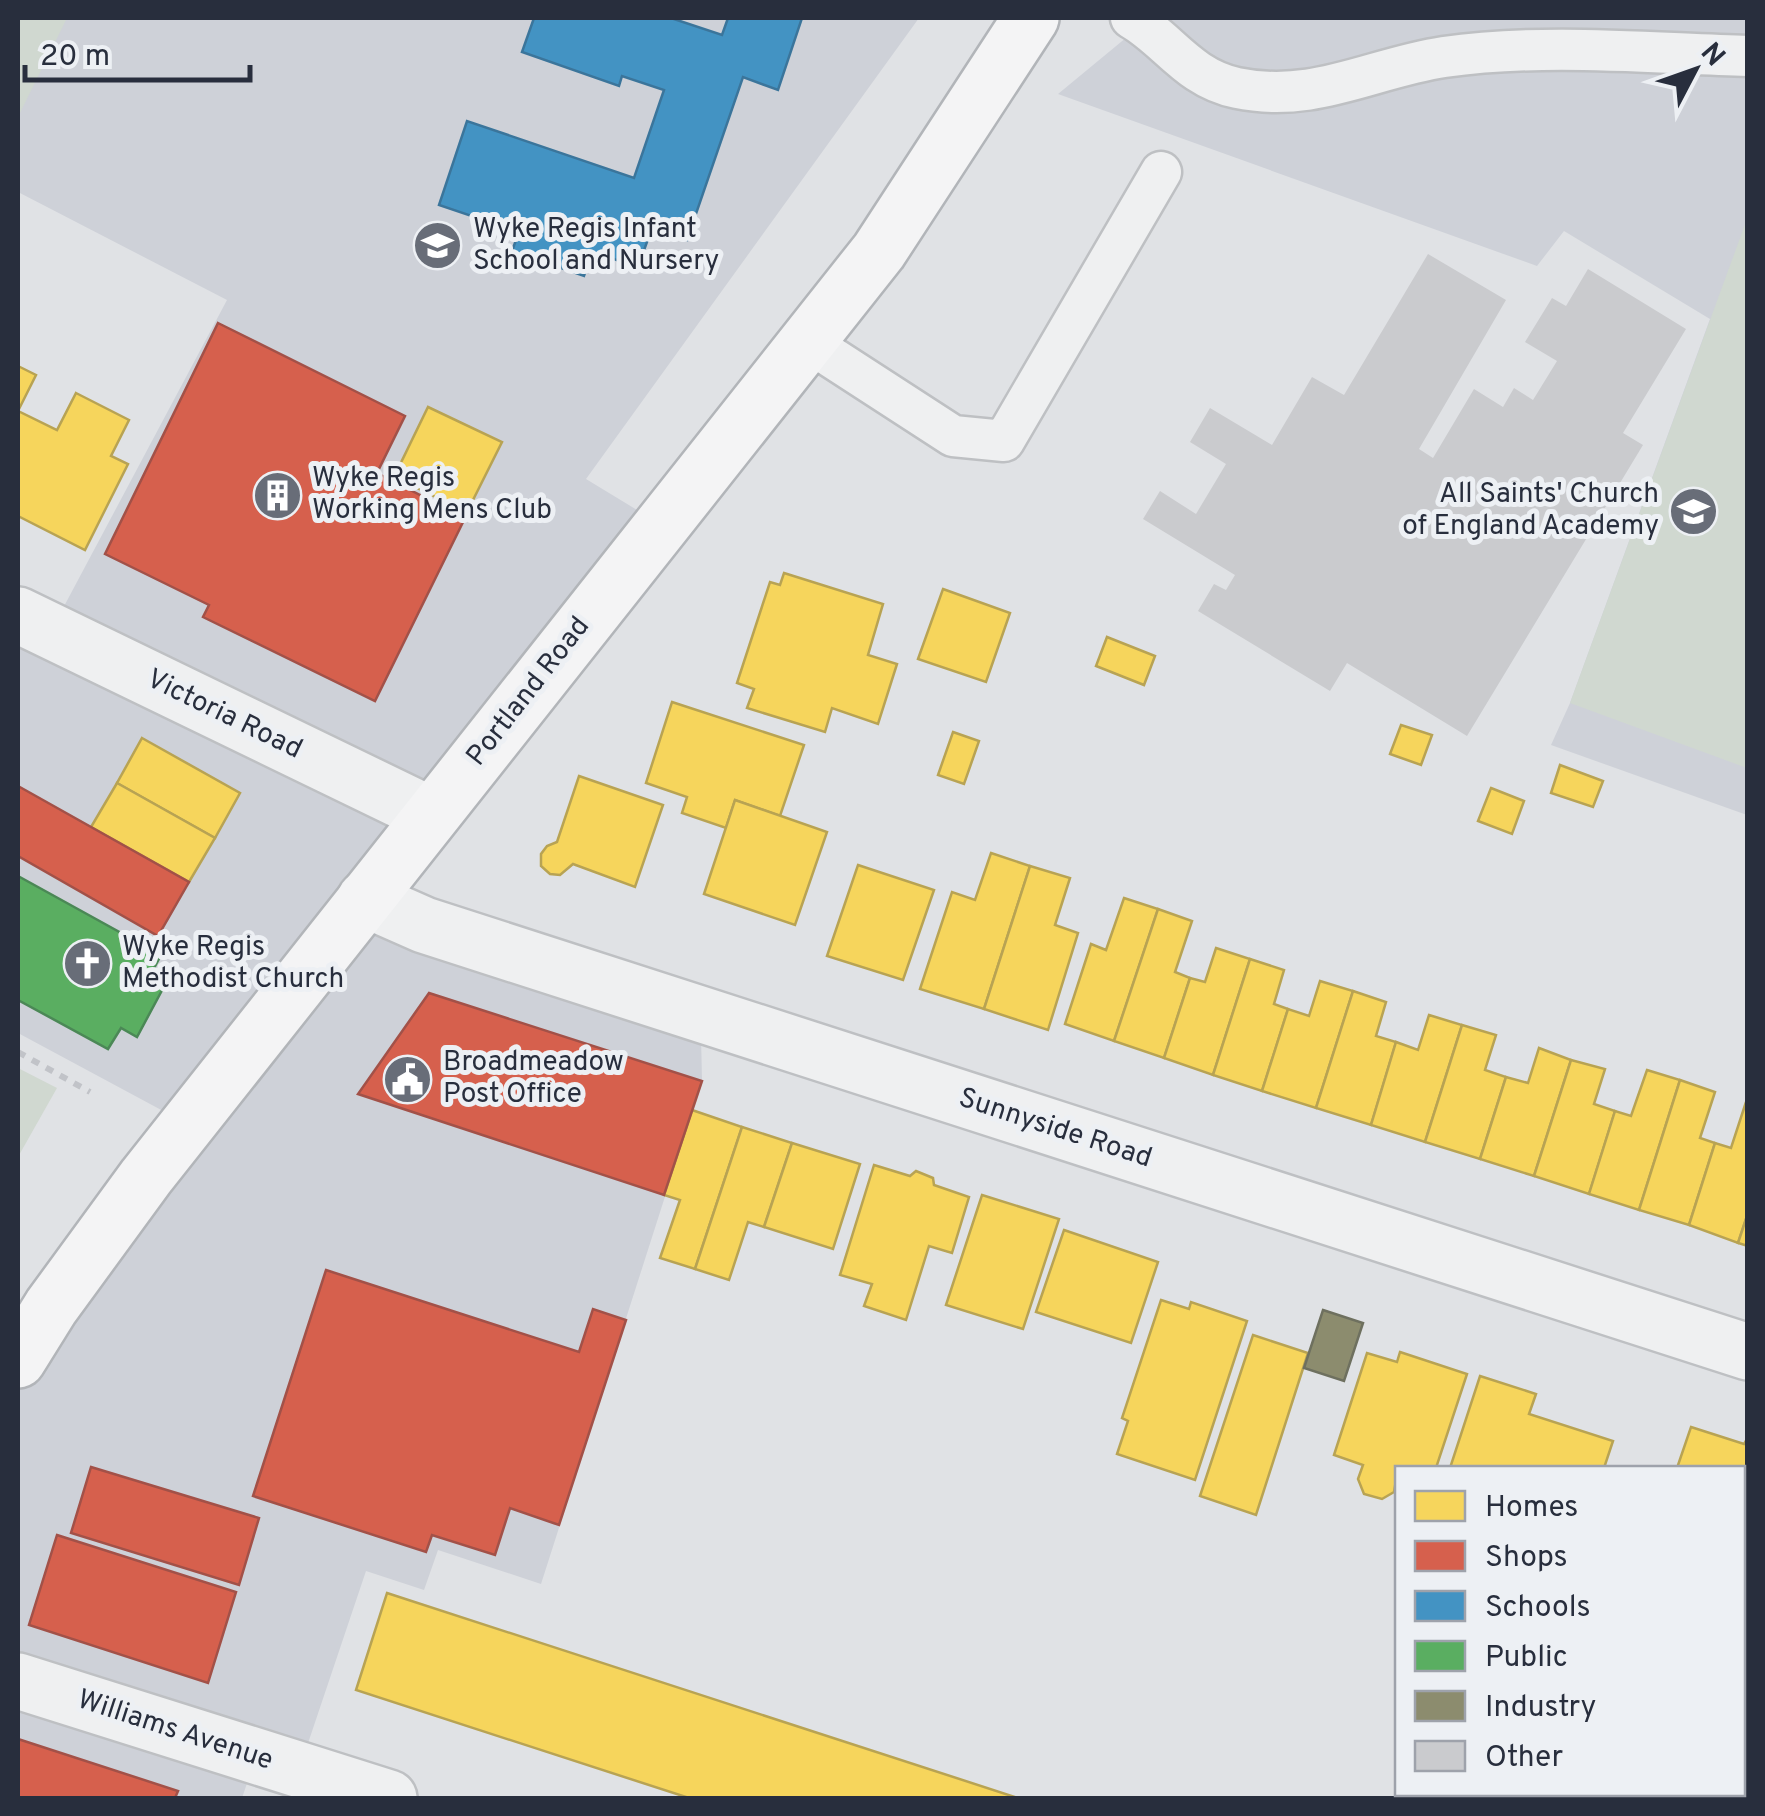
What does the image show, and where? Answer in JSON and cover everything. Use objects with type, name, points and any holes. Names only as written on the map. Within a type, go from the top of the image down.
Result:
[{"type":"highway","name":"Portland Road","points":[[18,1360],[51,1307],[146,1177],[879,251],[1031,18]]},
{"type":"street","name":"Victoria Road","points":[[18,615],[431,815]]},
{"type":"street","name":"Sunnyside Road","points":[[365,899],[424,925],[1748,1352]]},
{"type":"street","name":"Williams Avenue","points":[[18,1681],[389,1798]]},
{"type":"lane","points":[[1131,18],[1183,64],[1232,87],[1279,94],[1325,88],[1440,57],[1488,52],[1556,50],[1748,56]]},
{"type":"lane","points":[[808,342],[953,436],[1004,441],[1161,172]]},
{"type":"path","points":[[18,1052],[90,1092]]},
{"type":"shaded area","points":[[18,18],[919,18],[586,479],[642,513],[178,1119],[18,1033],[18,609],[53,627],[227,300],[18,192]]},
{"type":"shaded area","points":[[18,18],[67,18],[18,117]]},
{"type":"shaded area","name":"All Saints' Church of England Academy","points":[[1150,18],[1747,18],[1747,815],[1551,745],[1570,703],[1710,319],[1564,231],[1537,266],[1058,94]]},
{"type":"shaded area","points":[[1747,219],[1747,768],[1570,703]]},
{"type":"shaded area","points":[[353,906],[701,1035],[702,1081],[541,1584],[438,1550],[424,1590],[366,1571],[302,1761],[259,1748],[242,1798],[18,1798],[18,1368]]},
{"type":"shaded area","points":[[18,1068],[57,1088],[18,1157]]},
{"type":"building: Homes","points":[[18,366],[36,375],[18,411]]},
{"type":"building: Homes","points":[[76,393],[129,420],[111,456],[128,464],[85,550],[18,516],[18,411],[57,430]]},
{"type":"building: Homes","points":[[428,407],[502,442],[467,512],[394,477]]},
{"type":"building: Homes","points":[[784,573],[883,604],[868,655],[897,664],[878,724],[832,708],[825,732],[747,708],[754,689],[737,683],[770,582],[780,585]]},
{"type":"building: Homes","points":[[943,589],[1010,613],[986,682],[918,659]]},
{"type":"building: Homes","points":[[1107,637],[1155,656],[1144,685],[1096,666]]},
{"type":"building: Homes","points":[[672,702],[804,745],[780,816],[735,800],[726,828],[682,813],[687,797],[646,783]]},
{"type":"building: Homes","points":[[1401,725],[1432,735],[1421,765],[1390,754]]},
{"type":"building: Homes","points":[[953,732],[979,741],[964,784],[938,775]]},
{"type":"building: Homes","points":[[142,738],[240,793],[215,838],[117,783]]},
{"type":"building: Homes","points":[[1560,765],[1603,781],[1593,807],[1551,793]]},
{"type":"building: Homes","points":[[579,776],[663,805],[635,887],[573,864],[560,875],[550,874],[541,866],[541,854],[557,842]]},
{"type":"building: Homes","points":[[117,783],[215,838],[189,882],[91,827]]},
{"type":"building: Homes","points":[[1491,788],[1524,801],[1512,834],[1478,821]]},
{"type":"building: Homes","points":[[735,800],[827,832],[795,925],[704,894]]},
{"type":"building: Homes","points":[[991,853],[1030,866],[984,1009],[920,989],[952,892],[975,900]]},
{"type":"building: Homes","points":[[858,865],[934,890],[903,980],[827,956]]},
{"type":"building: Homes","points":[[1030,866],[1070,878],[1055,925],[1078,933],[1048,1030],[984,1009]]},
{"type":"building: Homes","points":[[1124,898],[1158,909],[1114,1041],[1065,1024],[1091,944],[1106,950]]},
{"type":"building: Homes","points":[[1158,909],[1192,921],[1175,972],[1190,978],[1164,1058],[1114,1041]]},
{"type":"building: Homes","points":[[1216,948],[1250,959],[1213,1075],[1164,1058],[1190,978],[1205,982]]},
{"type":"building: Homes","points":[[1250,959],[1284,970],[1274,1004],[1288,1009],[1262,1091],[1213,1075]]},
{"type":"building: Homes","points":[[1320,981],[1353,991],[1316,1108],[1262,1091],[1288,1009],[1309,1016]]},
{"type":"building: Homes","points":[[1353,991],[1386,1002],[1376,1036],[1396,1042],[1371,1125],[1316,1108]]},
{"type":"building: Homes","points":[[1429,1015],[1462,1025],[1425,1142],[1371,1125],[1396,1042],[1418,1050]]},
{"type":"building: Homes","points":[[1462,1025],[1496,1035],[1485,1070],[1506,1077],[1480,1159],[1425,1142]]},
{"type":"building: Homes","points":[[1539,1048],[1571,1060],[1534,1176],[1480,1159],[1506,1077],[1528,1083]]},
{"type":"building: Homes","points":[[1571,1060],[1605,1069],[1594,1104],[1615,1111],[1589,1194],[1534,1176]]},
{"type":"building: Homes","points":[[1647,1070],[1680,1080],[1639,1210],[1589,1194],[1615,1111],[1631,1116]]},
{"type":"building: Homes","points":[[1680,1080],[1715,1092],[1700,1138],[1715,1143],[1689,1225],[1639,1210]]},
{"type":"building: Homes","points":[[1746,1102],[1748,1213],[1738,1243],[1689,1225],[1715,1143],[1731,1148]]},
{"type":"building: Homes","points":[[692,1110],[742,1127],[695,1269],[660,1258],[680,1200],[664,1195]]},
{"type":"building: Homes","points":[[742,1127],[792,1143],[764,1227],[748,1222],[729,1280],[695,1269]]},
{"type":"building: Homes","points":[[792,1143],[860,1164],[833,1249],[764,1227]]},
{"type":"building: Homes","points":[[874,1165],[910,1176],[916,1171],[933,1178],[934,1185],[969,1197],[952,1253],[929,1246],[906,1320],[864,1306],[872,1284],[840,1275]]},
{"type":"building: Homes","points":[[982,1195],[1059,1219],[1023,1329],[946,1305]]},
{"type":"building: Homes","points":[[1748,1213],[1748,1246],[1738,1243]]},
{"type":"building: Homes","points":[[1064,1230],[1158,1262],[1131,1343],[1036,1312]]},
{"type":"building: Homes","points":[[1161,1300],[1189,1309],[1191,1302],[1247,1321],[1195,1480],[1117,1454],[1128,1421],[1122,1418]]},
{"type":"building: Homes","points":[[1253,1335],[1308,1353],[1256,1515],[1200,1496]]},
{"type":"building: Homes","points":[[1400,1352],[1467,1374],[1437,1466],[1395,1466],[1394,1492],[1382,1499],[1364,1494],[1358,1479],[1363,1465],[1334,1455],[1367,1353],[1397,1362]]},
{"type":"building: Homes","points":[[1480,1376],[1536,1394],[1529,1414],[1613,1441],[1605,1466],[1451,1466]]},
{"type":"building: Homes","points":[[1691,1427],[1744,1444],[1748,1437],[1745,1582],[1745,1466],[1678,1466]]},
{"type":"building: Homes","points":[[387,1593],[1018,1798],[689,1798],[356,1690]]},
{"type":"building: Homes","points":[[1748,1595],[1748,1644],[1745,1643]]},
{"type":"building: Homes","points":[[1741,1796],[1748,1798],[1694,1798]]},
{"type":"building: Shops","name":"Wyke Regis Working Mens Club","points":[[218,323],[405,416],[377,473],[465,518],[375,701],[203,617],[209,605],[105,554]]},
{"type":"building: Shops","points":[[18,786],[189,882],[158,936],[18,856]]},
{"type":"building: Shops","points":[[429,993],[702,1081],[664,1195],[358,1094]]},
{"type":"building: Shops","points":[[326,1270],[579,1352],[593,1309],[626,1320],[559,1525],[510,1508],[495,1555],[432,1535],[426,1552],[253,1496]]},
{"type":"building: Shops","points":[[91,1467],[259,1518],[239,1585],[71,1533]]},
{"type":"building: Shops","points":[[57,1535],[236,1592],[208,1683],[29,1625]]},
{"type":"building: Shops","points":[[18,1739],[178,1791],[175,1798],[18,1798]]},
{"type":"building: Schools","points":[[534,18],[671,18],[722,35],[728,18],[802,18],[778,90],[743,77],[687,240],[652,228],[638,267],[592,252],[584,276],[512,251],[519,232],[439,205],[467,121],[634,178],[664,90],[622,76],[619,86],[522,52]]},
{"type":"building: Public","name":"Wyke Regis Methodist Church","points":[[18,876],[161,955],[152,972],[167,981],[137,1037],[121,1028],[108,1049],[18,1000]]},
{"type":"building: Industry","points":[[1323,1310],[1363,1323],[1344,1381],[1304,1368]]},
{"type":"building: Other","points":[[1428,254],[1506,300],[1419,449],[1433,458],[1474,389],[1503,407],[1514,388],[1533,400],[1557,361],[1525,342],[1552,298],[1566,306],[1588,269],[1686,329],[1623,433],[1643,445],[1467,736],[1347,663],[1330,691],[1198,611],[1214,584],[1226,590],[1235,575],[1143,519],[1160,491],[1196,514],[1226,464],[1190,442],[1210,408],[1272,445],[1312,377],[1344,395]]},
{"type":"place","name":"Wyke Regis Infant School and Nursery","points":[[438,246]]},
{"type":"place","name":"Wyke Regis Working Mens Club","points":[[277,495]]},
{"type":"place","name":"All Saints' Church of England Academy","points":[[1694,511]]},
{"type":"place","name":"Wyke Regis Methodist Church","points":[[87,964]]},
{"type":"place","name":"Broadmeadow Post Office","points":[[408,1079]]}]
